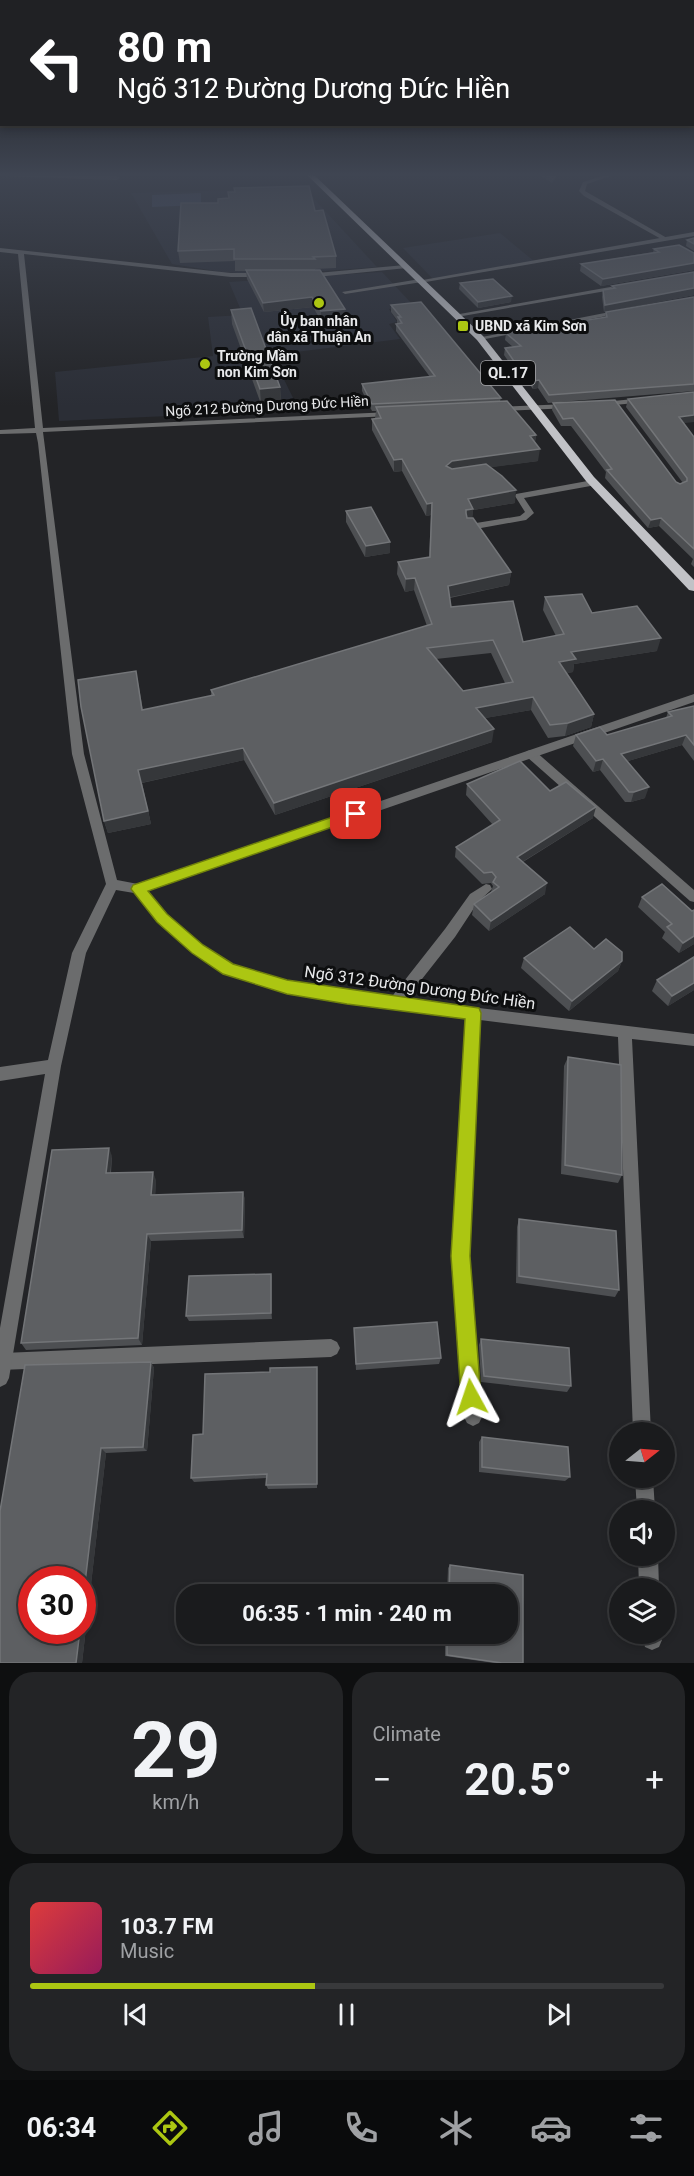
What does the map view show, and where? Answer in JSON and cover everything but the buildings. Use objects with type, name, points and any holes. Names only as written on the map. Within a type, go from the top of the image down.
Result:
[{"type":"highway","name":"QL.17","points":[[388,251],[480,338],[593,483],[694,587]]},
{"type":"street","points":[[4,251],[231,274],[265,275]]},
{"type":"street","points":[[345,292],[597,251]]},
{"type":"street","points":[[21,253],[39,431],[78,754],[112,884],[79,953],[54,1066],[1,1370],[331,1348]]},
{"type":"street","points":[[300,276],[405,267]]},
{"type":"street","points":[[457,315],[640,283]]},
{"type":"street","points":[[480,338],[629,311]]},
{"type":"street","points":[[596,405],[650,399]]},
{"type":"street","points":[[617,403],[624,412]]},
{"type":"street","points":[[488,409],[576,406]]},
{"type":"street","name":"Ngõ 212 Đường Dương Đức Hiền","points":[[0,432],[405,413]]},
{"type":"street","points":[[470,527],[523,518],[530,513],[516,493],[593,483]]},
{"type":"street","points":[[112,884],[138,889],[694,698]]},
{"type":"street","points":[[531,754],[694,897]]},
{"type":"street","points":[[395,1003],[450,933],[474,898],[486,888]]},
{"type":"street","name":"Ngõ 312 Đường Dương Đức Hiền","points":[[138,889],[162,918],[197,949],[229,969],[287,987],[395,1003],[694,1040]]},
{"type":"street","points":[[473,1418],[461,1256],[474,1013]]},
{"type":"street","points":[[625,1031],[642,1422]]},
{"type":"street","points":[[0,1074],[54,1066]]},
{"type":"shaded area","points":[[164,251],[362,251],[377,267],[269,275],[222,272],[172,264]]},
{"type":"shaded area","points":[[406,251],[521,251],[535,262],[433,279]]},
{"type":"shaded area","points":[[382,272],[414,306],[389,309],[397,322],[389,324],[400,339],[272,355],[299,410],[59,421],[55,372],[213,356],[208,317],[243,315],[229,282]]},
{"type":"place","name":"Ủy ban nhân dân xã Thuận An","points":[[319,303]]},
{"type":"place","name":"UBND xã Kim Sơn","points":[[463,326]]},
{"type":"place","name":"Trường Mầm non Kim Sơn","points":[[205,364]]},
{"type":"route","points":[[356,814],[138,889],[162,918],[197,949],[229,969],[287,987],[347,998],[474,1013],[461,1256],[471,1397]]}]
